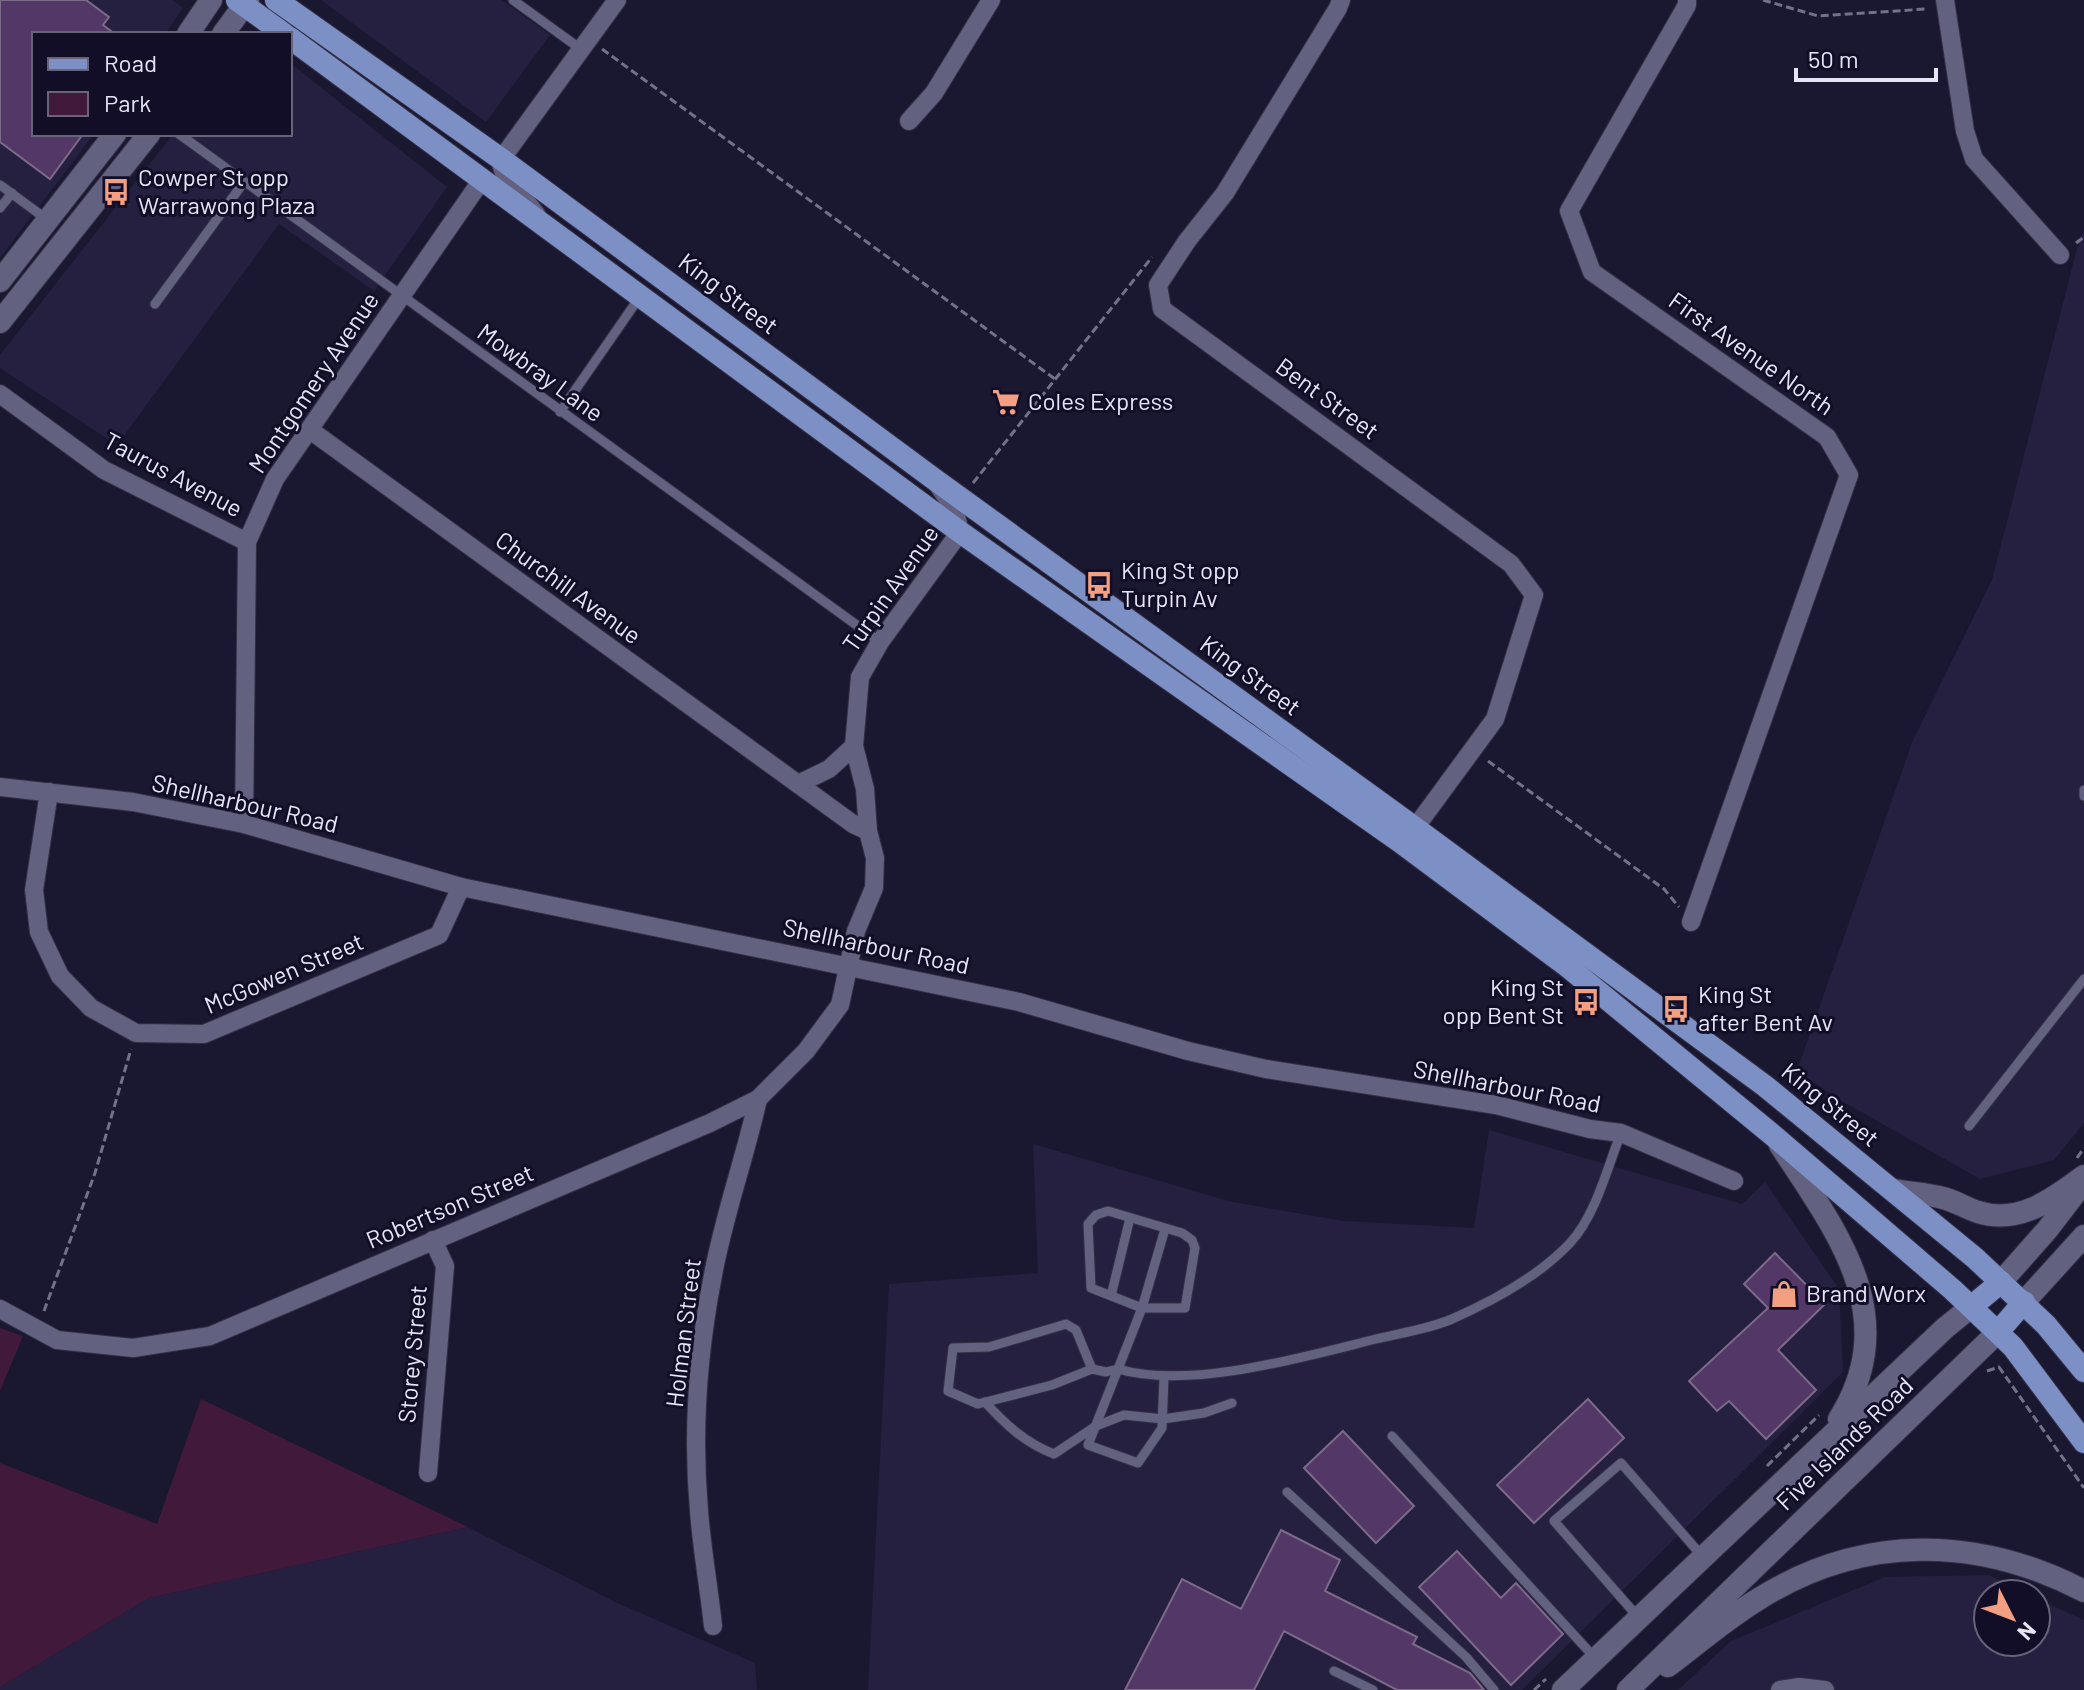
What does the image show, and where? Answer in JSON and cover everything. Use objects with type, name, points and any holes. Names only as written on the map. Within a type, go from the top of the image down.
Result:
[{"type":"main road","points":[[189,32],[211,0]]},
{"type":"main road","name":"King Street","points":[[276,0],[501,159],[1765,1086],[1894,1190],[2024,1302]]},
{"type":"main road","points":[[224,32],[243,2],[281,32]]},
{"type":"main road","name":"King Street","points":[[292,39],[538,223],[633,306],[1411,849],[1567,966],[1775,1137],[1998,1332]]},
{"type":"main road","points":[[0,281],[113,136]]},
{"type":"main road","points":[[0,322],[147,136]]},
{"type":"main road","points":[[1775,1137],[1841,1240],[1852,1264],[1865,1317],[1866,1346],[1859,1378],[1845,1409],[1821,1447]]},
{"type":"main road","points":[[1894,1190],[1944,1198],[1978,1212],[2003,1216],[2024,1212],[2048,1201],[2084,1178]]},
{"type":"main road","points":[[1971,1307],[2001,1282],[2047,1230],[2084,1178]]},
{"type":"main road","points":[[2084,1236],[1998,1332],[2049,1392],[2084,1442]]},
{"type":"main road","points":[[2024,1302],[2084,1371]]},
{"type":"main road","name":"Five Islands Road","points":[[1563,1690],[1702,1556],[1971,1307]]},
{"type":"main road","name":"Five Islands Road","points":[[1628,1690],[1998,1332]]},
{"type":"main road","points":[[1637,1690],[1757,1600],[1821,1568],[1857,1558],[1898,1550],[1981,1553],[2041,1571],[2084,1591]]},
{"type":"street","points":[[538,223],[535,211],[504,173],[501,159],[617,0]]},
{"type":"street","points":[[909,121],[934,93],[991,0]]},
{"type":"street","name":"Bent Street","points":[[1341,0],[1225,193],[1187,241],[1158,285],[1162,309],[1511,564],[1534,595],[1495,719],[1415,828]]},
{"type":"street","name":"First Avenue North","points":[[1687,0],[1687,5],[1569,211],[1592,272],[1827,437],[1849,475],[1691,922]]},
{"type":"street","points":[[1945,4],[1965,131],[1974,159],[2060,255]]},
{"type":"street","name":"Montgomery Avenue","points":[[244,824],[247,542],[275,479],[481,181]]},
{"type":"street","name":"Taurus Avenue","points":[[0,394],[104,470],[247,542]]},
{"type":"street","name":"Churchill Avenue","points":[[310,430],[853,824],[868,831]]},
{"type":"street","name":"Turpin Avenue","points":[[849,966],[856,931],[874,888],[875,858],[868,831],[865,789],[854,746],[860,677],[880,642],[960,532],[954,508],[934,479]]},
{"type":"street","points":[[798,784],[829,769],[854,746]]},
{"type":"street","name":"Shellharbour Road","points":[[0,787],[133,802],[244,824],[461,887],[1019,1002],[1188,1051],[1266,1069],[1496,1105],[1590,1129],[1621,1133],[1734,1181]]},
{"type":"street","name":"McGowen Street","points":[[49,792],[34,890],[39,932],[60,976],[81,998],[91,1008],[136,1033],[204,1034],[439,935],[461,887]]},
{"type":"street","name":"Robertson Street","points":[[0,1309],[57,1340],[133,1348],[210,1336],[710,1123],[758,1099],[806,1051],[840,1005],[849,966]]},
{"type":"street","name":"Holman Street","points":[[713,1626],[699,1509],[697,1387],[713,1276],[735,1177],[758,1099]]},
{"type":"street","name":"Storey Street","points":[[428,1473],[445,1266],[433,1240]]},
{"type":"street","points":[[1780,1690],[1799,1687],[1825,1690]]},
{"type":"lane","points":[[513,0],[585,45]]},
{"type":"lane","name":"Mowbray Lane","points":[[182,136],[880,642]]},
{"type":"lane","points":[[155,304],[244,182]]},
{"type":"lane","points":[[0,185],[49,221]]},
{"type":"lane","points":[[0,208],[12,193]]},
{"type":"lane","points":[[560,412],[633,306]]},
{"type":"lane","points":[[1969,1126],[2084,979]]},
{"type":"lane","points":[[1092,1369],[1076,1330],[1066,1324],[989,1347],[953,1348],[948,1391],[978,1404],[1052,1385],[1092,1369],[1106,1372],[1118,1369],[1140,1376],[1164,1377],[1275,1364],[1449,1321],[1483,1305],[1543,1266],[1571,1243],[1596,1198],[1621,1133]]},
{"type":"lane","points":[[1108,1211],[1130,1218],[1182,1233],[1192,1240],[1195,1248],[1185,1308],[1142,1308],[1091,1288],[1088,1224],[1096,1215],[1108,1211]]},
{"type":"lane","points":[[1111,1296],[1130,1218]]},
{"type":"lane","points":[[1164,1377],[1162,1428],[1138,1463],[1088,1445],[1142,1308],[1165,1229]]},
{"type":"lane","points":[[985,1402],[1021,1436],[1054,1454],[1096,1426],[1124,1415],[1163,1419],[1204,1413],[1232,1403]]},
{"type":"lane","points":[[1392,1436],[1595,1658]]},
{"type":"lane","points":[[1638,1618],[1554,1521],[1621,1463],[1702,1556]]},
{"type":"lane","points":[[1287,1492],[1466,1657],[1494,1690]]},
{"type":"lane","points":[[1334,1671],[1373,1690]]},
{"type":"path","points":[[1763,0],[1818,16],[1945,4]]},
{"type":"path","points":[[585,45],[1055,379]]},
{"type":"path","points":[[971,486],[1156,252]]},
{"type":"path","points":[[1473,750],[1664,889],[1691,922]]},
{"type":"path","points":[[38,1329],[95,1173],[136,1033]]},
{"type":"path","points":[[1979,1364],[1985,1372],[1999,1367],[2084,1488]]},
{"type":"shaded area","points":[[0,0],[172,0],[183,8],[166,32],[32,32],[32,136],[92,136],[0,258]]},
{"type":"shaded area","points":[[321,0],[502,0],[550,35],[486,122]]},
{"type":"shaded area","points":[[292,65],[447,187],[374,291],[279,224],[117,445],[0,368],[0,355],[171,136],[292,136]]},
{"type":"shaded area","points":[[2084,233],[2084,1123],[2054,1160],[1980,1179],[1840,1100],[1797,1071],[1913,740],[1992,580],[2080,237]]},
{"type":"shaded area","points":[[1489,1130],[1742,1204],[1765,1182],[1839,1289],[1843,1372],[1522,1690],[868,1690],[889,1284],[1038,1273],[1033,1144],[1232,1202],[1344,1221],[1474,1228]]},
{"type":"shaded area","points":[[468,1527],[615,1602],[755,1663],[757,1690],[0,1690],[0,1687],[149,1598]]},
{"type":"shaded area","points":[[1989,1575],[1995,1578],[1972,1578],[1972,1658],[2052,1658],[2052,1605],[2084,1620],[2084,1690],[1678,1690],[1731,1641],[1885,1577]]},
{"type":"green space","points":[[0,1328],[23,1336],[0,1391]]},
{"type":"green space","points":[[201,1399],[468,1527],[149,1598],[0,1687],[0,1463],[157,1524]]},
{"type":"building","points":[[0,0],[86,0],[109,17],[103,25],[112,32],[32,32],[32,136],[82,136],[50,179],[0,142]]},
{"type":"building","points":[[1775,1253],[1825,1304],[1778,1350],[1816,1390],[1766,1439],[1729,1401],[1717,1411],[1689,1381],[1768,1308],[1744,1284]]},
{"type":"building","points":[[1588,1399],[1624,1438],[1534,1523],[1497,1485]]},
{"type":"building","points":[[1343,1431],[1414,1506],[1376,1543],[1304,1468]]},
{"type":"building","points":[[1281,1530],[1340,1560],[1325,1591],[1417,1637],[1413,1644],[1470,1673],[1484,1690],[1397,1690],[1284,1631],[1254,1690],[1125,1690],[1182,1579],[1241,1609]]},
{"type":"building","points":[[1457,1551],[1501,1598],[1516,1583],[1563,1634],[1511,1685],[1419,1587]]},
{"type":"place","name":"Cowper St opp Warrawong Plaza","points":[[116,192]]},
{"type":"place","name":"Coles Express","points":[[1006,402]]},
{"type":"place","name":"King St opp Turpin Av","points":[[1099,585]]},
{"type":"place","name":"King St opp Bent St","points":[[1586,1002]]},
{"type":"place","name":"King St after Bent Av","points":[[1676,1009]]},
{"type":"place","name":"Brand Worx","points":[[1784,1294]]}]
